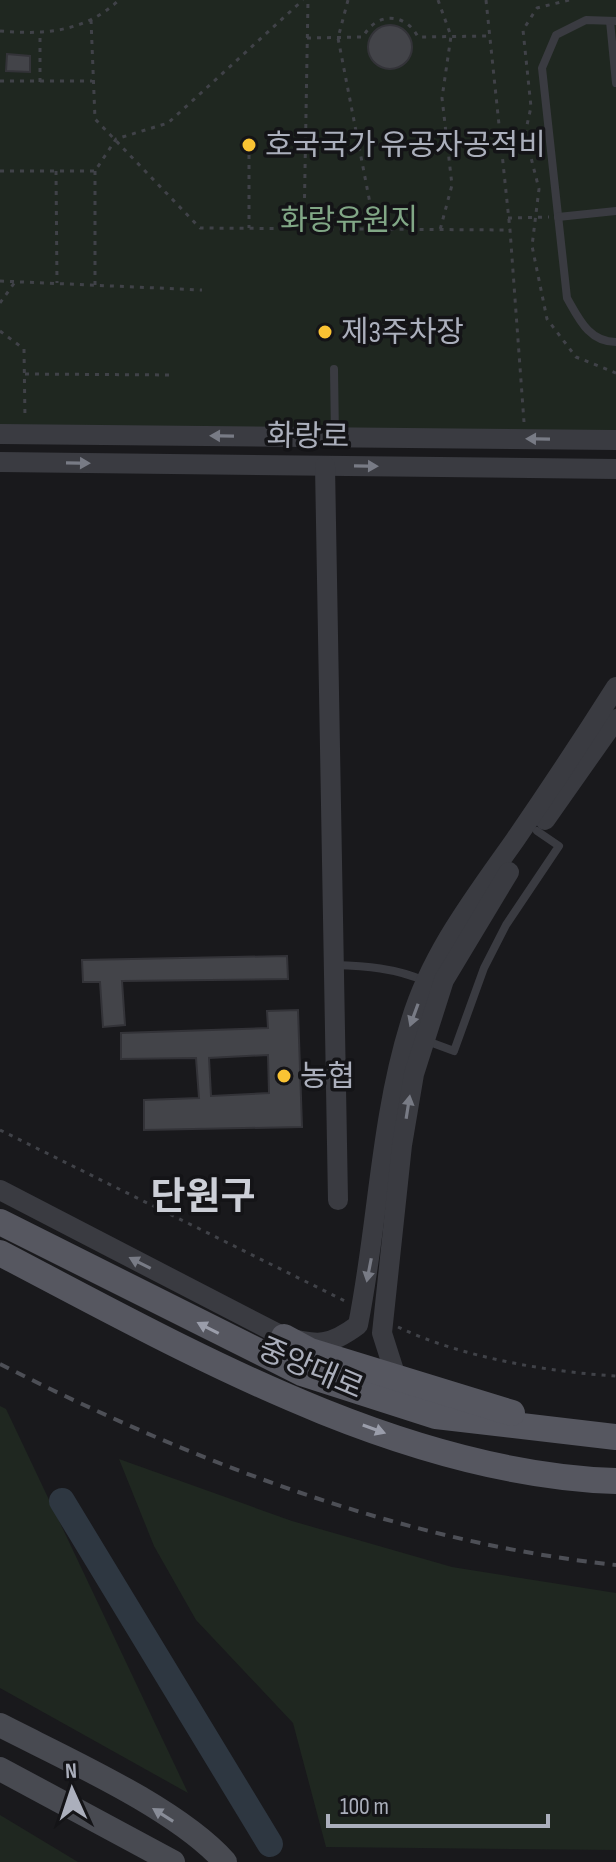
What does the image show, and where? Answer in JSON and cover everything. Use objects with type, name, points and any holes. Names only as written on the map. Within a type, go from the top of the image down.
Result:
[{"type":"main road","name":"중앙대로","points":[[0,1222],[302,1373],[436,1416],[616,1437]]},
{"type":"main road","name":"중앙대로","points":[[0,1253],[162,1338],[333,1414],[419,1445],[499,1468],[616,1481]]},
{"type":"main road","points":[[0,1274],[255,1399],[333,1414]]},
{"type":"main road","points":[[284,1337],[310,1351],[576,1433]]},
{"type":"main road","points":[[0,1725],[124,1790],[198,1837],[225,1862]]},
{"type":"main road","points":[[0,1769],[173,1862]]},
{"type":"street","name":"화랑로","points":[[0,434],[616,440]]},
{"type":"street","name":"화랑로","points":[[0,462],[616,469]]},
{"type":"street","points":[[325,466],[338,1200]]},
{"type":"street","points":[[396,1377],[382,1333],[383,1320],[402,1145],[432,986],[459,920],[616,687]]},
{"type":"street","points":[[0,1190],[284,1337],[313,1345],[338,1340],[358,1325],[391,1104],[410,1023],[537,831],[616,719]]},
{"type":"lane","points":[[616,83],[613,21],[586,20],[556,35],[542,68],[567,298],[583,326],[603,342],[616,342]]},
{"type":"lane","points":[[558,217],[616,211]]},
{"type":"lane","points":[[334,369],[335,437]]},
{"type":"lane","points":[[423,1039],[454,1051],[484,968],[506,925],[559,846],[537,831]]},
{"type":"lane","points":[[334,965],[382,968],[432,986]]},
{"type":"path","points":[[0,31],[40,35],[91,20],[119,0]]},
{"type":"path","points":[[304,229],[305,0]]},
{"type":"path","points":[[95,285],[95,171],[116,139],[168,123],[305,0]]},
{"type":"path","points":[[348,0],[338,38],[375,229]]},
{"type":"path","points":[[438,0],[451,36],[442,98],[452,185],[440,230]]},
{"type":"path","points":[[486,0],[510,230],[525,439]]},
{"type":"path","points":[[307,38],[363,37],[371,25],[389,18],[407,22],[418,37],[490,36]]},
{"type":"path","points":[[91,20],[95,119],[200,228],[510,230]]},
{"type":"path","points":[[40,35],[40,82]]},
{"type":"path","points":[[0,81],[93,81]]},
{"type":"path","points":[[249,145],[249,228]]},
{"type":"path","points":[[0,171],[95,171]]},
{"type":"path","points":[[56,171],[57,284]]},
{"type":"path","points":[[508,218],[558,217]]},
{"type":"path","points":[[0,281],[202,290]]},
{"type":"path","points":[[0,303],[15,282]]},
{"type":"path","points":[[0,331],[24,349],[25,434]]},
{"type":"path","points":[[25,374],[174,375]]},
{"type":"path","points":[[0,1130],[361,1309]]},
{"type":"path","points":[[383,1320],[414,1335],[497,1358],[584,1374],[616,1376]]},
{"type":"green space","name":"화랑유원지","points":[[0,0],[616,0],[616,445],[0,435]]},
{"type":"green space","points":[[0,1406],[6,1409],[188,1793],[0,1688]]},
{"type":"green space","points":[[119,1459],[292,1521],[452,1567],[616,1593],[616,1850],[326,1847],[293,1723],[196,1620],[154,1546]]},
{"type":"green space","points":[[0,1815],[78,1862],[0,1862]]},
{"type":"building","points":[[390,25],[406,31],[412,47],[406,63],[390,69],[374,63],[368,47],[374,31]]},
{"type":"building","points":[[7,54],[30,56],[30,72],[6,71]]},
{"type":"building","points":[[287,956],[288,979],[122,981],[125,1025],[103,1027],[100,982],[83,982],[82,960]]},
{"type":"building","name":"농협","points":[[298,1010],[302,1127],[144,1130],[144,1100],[199,1098],[196,1058],[121,1059],[121,1033],[268,1028],[267,1011]],"holes":[[[268,1055],[269,1093],[211,1096],[209,1058]]]},
{"type":"waterway","points":[[62,1501],[270,1844]]},
{"type":"railway","points":[[0,1364],[147,1433],[299,1492],[456,1538],[536,1554],[616,1565]]},
{"type":"place","name":"호국국가 유공자공적비","points":[[249,145]]},
{"type":"place","name":"제3주차장","points":[[325,332]]},
{"type":"place","name":"농협","points":[[284,1076]]},
{"type":"district","name":"단원구","points":[[203,1196]]}]
